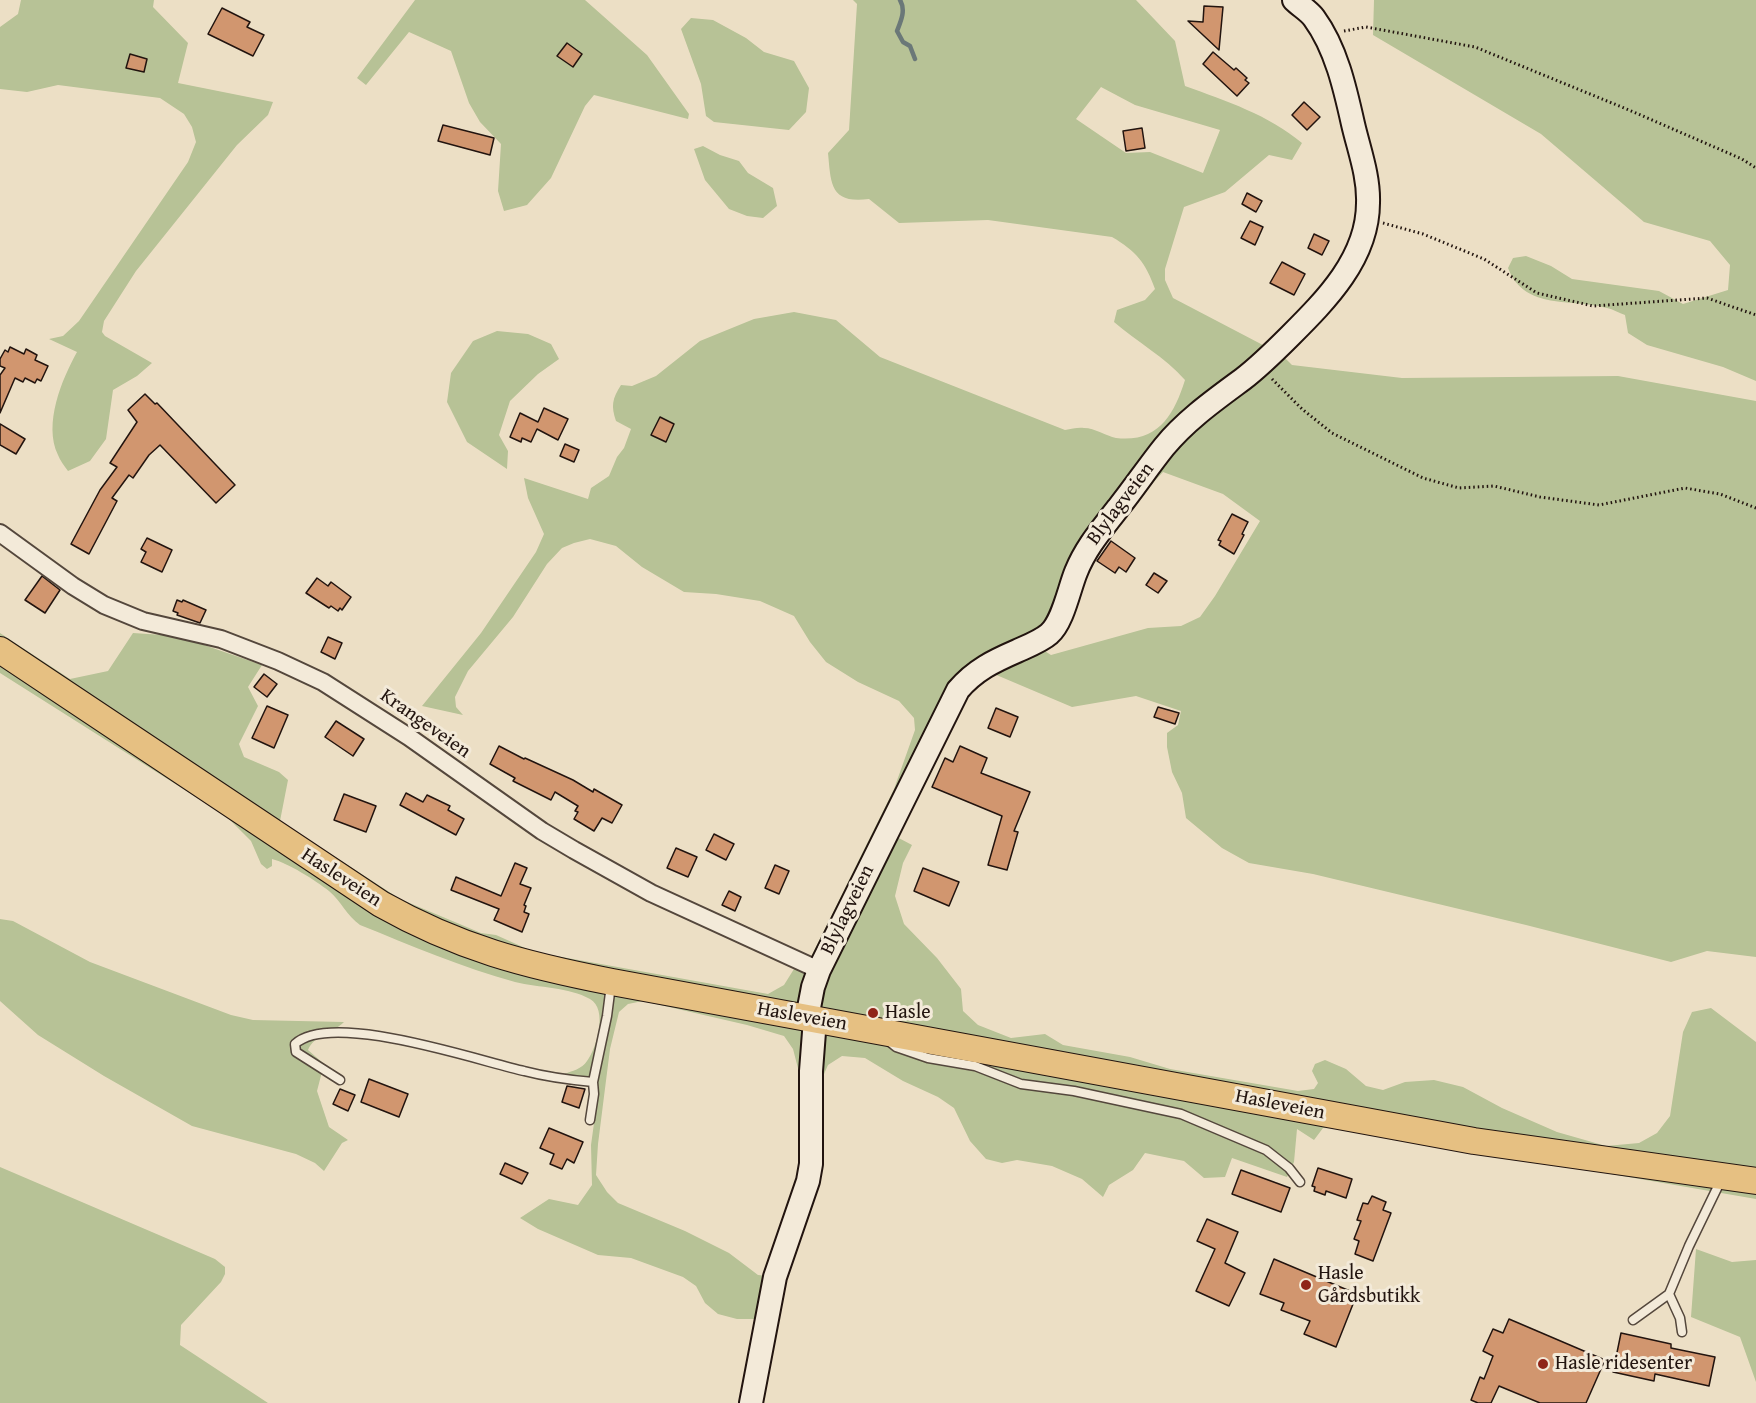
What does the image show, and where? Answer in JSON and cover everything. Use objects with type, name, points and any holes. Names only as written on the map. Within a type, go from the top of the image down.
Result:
[{"type":"main road","name":"Hasleveien","points":[[0,650],[345,882],[408,919],[471,947],[510,960],[612,982],[1474,1141],[1756,1181]]},
{"type":"street","name":"Blylagveien","points":[[751,1403],[775,1277],[808,1181],[811,1164],[810,1071],[813,987],[819,970],[958,690],[969,677],[983,667],[1031,645],[1049,634],[1058,624],[1081,558],[1166,444],[1187,423],[1259,366],[1318,309],[1338,284],[1355,257],[1364,236],[1368,219],[1368,184],[1344,84],[1325,35],[1313,16],[1294,0]]},
{"type":"street","name":"Krangeveien","points":[[0,533],[73,586],[104,604],[143,621],[220,639],[305,672],[409,737],[542,831],[574,850],[651,893],[819,970]]},
{"type":"lane","points":[[590,1120],[594,1094],[593,1082],[612,982]]},
{"type":"lane","points":[[874,1030],[896,1047],[928,1058],[975,1066],[1021,1084],[1074,1092],[1181,1114],[1266,1150],[1289,1168],[1300,1182]]},
{"type":"lane","points":[[340,1080],[296,1052],[294,1047],[297,1041],[322,1034],[345,1032],[370,1034],[450,1051],[523,1071],[568,1080],[593,1082]]},
{"type":"lane","points":[[1633,1320],[1669,1294],[1722,1176]]},
{"type":"lane","points":[[1669,1294],[1680,1318],[1682,1332]]},
{"type":"path","points":[[1325,35],[1366,27],[1475,48],[1629,110],[1742,159],[1756,168]]},
{"type":"path","points":[[1368,219],[1423,234],[1484,259],[1537,293],[1593,306],[1707,298],[1756,315]]},
{"type":"path","points":[[1259,366],[1302,409],[1332,433],[1423,478],[1459,488],[1494,486],[1540,497],[1599,505],[1685,488],[1720,494],[1756,508]]},
{"type":"green space","points":[[21,0],[154,0],[153,7],[188,43],[178,83],[273,102],[268,115],[237,145],[136,271],[104,321],[102,332],[105,336],[152,363],[137,376],[113,390],[106,439],[90,461],[68,471],[54,443],[53,416],[60,388],[77,352],[49,339],[63,336],[79,321],[188,162],[196,142],[192,127],[184,114],[160,98],[58,85],[27,92],[0,89],[0,27],[18,14]]},
{"type":"green space","points":[[415,0],[585,0],[647,55],[689,114],[688,119],[594,95],[585,106],[551,178],[527,205],[504,211],[498,191],[501,144],[480,122],[469,103],[451,51],[409,32],[366,85],[357,78]]},
{"type":"green space","points":[[853,0],[1136,0],[1175,41],[1185,86],[1231,103],[1276,124],[1302,143],[1292,160],[1269,155],[1225,192],[1184,207],[1165,269],[1165,280],[1173,298],[1282,355],[1292,365],[1402,378],[1618,376],[1756,401],[1756,957],[1707,951],[1671,962],[1313,874],[1249,863],[1222,848],[1186,818],[1182,793],[1172,772],[1167,747],[1167,733],[1178,725],[1181,711],[1136,696],[1072,707],[987,671],[961,692],[893,835],[912,845],[903,863],[895,896],[904,924],[937,958],[961,989],[963,1011],[978,1025],[1011,1038],[1045,1034],[1063,1045],[1130,1057],[1170,1069],[1298,1091],[1314,1089],[1318,1083],[1312,1071],[1315,1064],[1325,1060],[1346,1069],[1366,1086],[1383,1090],[1405,1082],[1434,1080],[1463,1087],[1502,1108],[1557,1132],[1606,1146],[1639,1143],[1657,1133],[1670,1116],[1683,1032],[1692,1012],[1711,1008],[1756,1042],[1756,1199],[1350,1129],[1323,1128],[1314,1140],[1297,1129],[1294,1162],[1287,1177],[1232,1158],[1225,1177],[1204,1178],[1184,1161],[1145,1153],[1133,1170],[1109,1185],[1103,1197],[1082,1179],[1052,1166],[1017,1160],[1002,1163],[986,1159],[970,1141],[954,1108],[865,1058],[842,1056],[828,1065],[821,1081],[822,1147],[811,1206],[792,1259],[776,1324],[718,1314],[705,1303],[696,1286],[683,1277],[631,1258],[598,1255],[538,1229],[520,1218],[549,1199],[578,1205],[592,1185],[591,1145],[599,1087],[564,1074],[582,1066],[594,1047],[600,1020],[599,1011],[590,999],[573,992],[515,982],[476,970],[360,925],[329,891],[301,872],[272,859],[272,866],[267,869],[261,864],[251,841],[226,816],[0,673],[0,633],[70,679],[108,671],[133,633],[178,636],[262,665],[248,687],[258,706],[239,744],[244,757],[279,772],[288,780],[280,821],[400,899],[481,933],[496,935],[534,952],[768,994],[784,985],[794,969],[810,959],[894,789],[915,730],[914,718],[899,701],[858,682],[826,662],[794,616],[760,601],[684,592],[642,567],[616,546],[590,539],[562,548],[547,564],[513,617],[468,671],[455,697],[456,707],[463,715],[422,706],[481,633],[536,552],[544,534],[528,498],[524,478],[588,499],[591,488],[609,476],[631,429],[616,421],[614,416],[613,403],[621,385],[632,386],[656,376],[700,341],[754,319],[794,312],[836,320],[880,357],[1065,430],[1088,428],[1116,438],[1131,438],[1153,431],[1169,415],[1185,380],[1169,364],[1114,322],[1117,310],[1145,300],[1155,289],[1139,258],[1120,242],[1112,237],[988,220],[899,223],[869,199],[847,198],[835,190],[830,174],[828,153],[849,130],[857,4]],"holes":[[[1101,87],[1135,105],[1220,130],[1203,173],[1150,152],[1126,153],[1076,119]],[[1163,472],[1223,494],[1260,521],[1200,617],[1181,626],[1148,628],[1051,655],[1040,648],[1088,563],[1117,522]],[[643,1001],[747,1025],[784,1036],[793,1049],[800,1076],[801,1172],[768,1276],[758,1275],[729,1253],[685,1231],[618,1203],[607,1192],[596,1175],[610,1049],[619,1012],[628,1004]]]},
{"type":"green space","points":[[1374,0],[1756,0],[1756,381],[1723,367],[1647,345],[1628,333],[1625,315],[1614,310],[1537,297],[1525,291],[1515,282],[1508,268],[1513,258],[1526,256],[1551,266],[1572,279],[1659,291],[1683,304],[1728,290],[1730,265],[1710,241],[1644,222],[1541,134],[1373,35]]},
{"type":"green space","points":[[691,18],[713,20],[746,38],[764,52],[794,61],[809,88],[806,112],[789,130],[714,122],[706,116],[701,84],[681,29]]},
{"type":"green space","points":[[703,146],[739,161],[748,173],[773,188],[777,206],[763,218],[747,216],[729,209],[705,180],[694,149]]},
{"type":"green space","points":[[497,331],[528,334],[551,344],[559,359],[538,374],[510,401],[499,435],[508,451],[507,469],[467,442],[447,402],[451,373],[473,341]]},
{"type":"green space","points":[[0,919],[13,921],[90,962],[231,1015],[253,1020],[344,1022],[319,1037],[308,1050],[324,1064],[317,1091],[329,1127],[348,1140],[342,1143],[324,1171],[315,1163],[296,1154],[192,1126],[38,1035],[0,1001]]},
{"type":"green space","points":[[0,1167],[215,1259],[225,1267],[225,1274],[221,1282],[181,1325],[180,1345],[268,1403],[0,1403]]},
{"type":"green space","points":[[1696,1249],[1732,1262],[1756,1260],[1756,1382],[1740,1337],[1691,1317]]},
{"type":"building","points":[[1204,6],[1223,7],[1219,50],[1188,21],[1203,22]]},
{"type":"building","points":[[222,8],[250,22],[247,27],[264,35],[253,56],[208,34]]},
{"type":"building","points":[[567,43],[582,54],[573,67],[557,56]]},
{"type":"building","points":[[1213,52],[1247,78],[1245,80],[1249,83],[1237,96],[1203,64]]},
{"type":"building","points":[[130,54],[147,59],[144,72],[126,68]]},
{"type":"building","points":[[1304,102],[1320,117],[1307,130],[1292,115]]},
{"type":"building","points":[[443,125],[494,138],[490,155],[438,141]]},
{"type":"building","points":[[1142,128],[1145,148],[1126,151],[1123,131]]},
{"type":"building","points":[[1247,193],[1262,201],[1256,212],[1242,204]]},
{"type":"building","points":[[1250,221],[1263,227],[1255,245],[1241,238]]},
{"type":"building","points":[[1314,234],[1329,241],[1322,255],[1308,248]]},
{"type":"building","points":[[1282,262],[1305,274],[1294,295],[1270,283]]},
{"type":"building","points":[[10,347],[24,354],[26,349],[37,355],[35,360],[48,366],[41,381],[37,379],[35,383],[25,378],[23,382],[15,378],[0,413],[0,375],[5,368],[0,366],[0,359],[5,350],[8,352]]},
{"type":"building","points":[[145,394],[155,404],[157,403],[235,485],[216,503],[160,445],[149,455],[133,478],[129,475],[112,498],[117,501],[89,554],[71,544],[100,490],[117,467],[110,463],[137,422],[128,410]]},
{"type":"building","points":[[544,408],[568,419],[558,440],[537,429],[531,442],[522,438],[521,442],[510,437],[520,413],[538,422]]},
{"type":"building","points":[[660,417],[674,424],[666,442],[651,435]]},
{"type":"building","points":[[0,424],[25,439],[16,454],[0,445]]},
{"type":"building","points":[[565,444],[579,450],[574,462],[560,456]]},
{"type":"building","points":[[1232,514],[1248,522],[1234,554],[1219,545],[1221,541],[1218,540]]},
{"type":"building","points":[[147,538],[172,550],[162,572],[141,562],[146,552],[141,549]]},
{"type":"building","points":[[1111,541],[1135,558],[1126,572],[1119,567],[1115,573],[1097,561]]},
{"type":"building","points":[[1154,573],[1167,581],[1158,593],[1146,585]]},
{"type":"building","points":[[42,576],[60,590],[45,613],[25,600]]},
{"type":"building","points":[[317,578],[328,586],[331,582],[351,597],[342,610],[340,608],[338,611],[331,606],[329,608],[306,593]]},
{"type":"building","points":[[177,600],[182,602],[183,600],[206,610],[200,623],[177,615],[178,613],[173,611]]},
{"type":"building","points":[[328,637],[342,643],[335,659],[321,652]]},
{"type":"building","points":[[264,674],[277,684],[267,697],[254,687]]},
{"type":"building","points":[[267,706],[288,715],[274,748],[252,738]]},
{"type":"building","points":[[1158,707],[1179,713],[1175,724],[1154,717]]},
{"type":"building","points":[[996,708],[1018,717],[1010,737],[988,728]]},
{"type":"building","points":[[336,721],[364,739],[353,756],[325,737]]},
{"type":"building","points":[[499,746],[573,780],[593,792],[594,789],[622,805],[612,823],[602,818],[594,831],[574,819],[578,806],[555,792],[551,800],[513,781],[515,778],[490,764]]},
{"type":"building","points":[[960,746],[987,758],[981,773],[1030,792],[1014,831],[1018,832],[1007,870],[988,865],[1002,816],[932,787],[945,758],[953,762]]},
{"type":"building","points":[[406,793],[423,802],[427,795],[450,806],[448,810],[464,819],[456,835],[400,805]]},
{"type":"building","points":[[344,794],[376,806],[366,832],[334,820]]},
{"type":"building","points":[[714,834],[734,844],[726,860],[706,850]]},
{"type":"building","points":[[676,848],[697,857],[688,877],[667,868]]},
{"type":"building","points":[[515,863],[527,868],[520,884],[531,888],[524,905],[526,906],[524,912],[529,914],[522,932],[494,920],[499,909],[451,890],[456,877],[501,896]]},
{"type":"building","points":[[775,865],[789,871],[779,894],[765,888]]},
{"type":"building","points":[[923,868],[959,882],[949,906],[914,891]]},
{"type":"building","points":[[729,891],[741,897],[735,911],[722,905]]},
{"type":"building","points":[[369,1079],[408,1094],[399,1117],[361,1102]]},
{"type":"building","points":[[567,1086],[585,1089],[579,1108],[562,1102]]},
{"type":"building","points":[[340,1089],[355,1095],[348,1111],[333,1104]]},
{"type":"building","points":[[549,1128],[583,1142],[574,1163],[567,1159],[562,1169],[550,1164],[554,1154],[540,1148]]},
{"type":"building","points":[[505,1163],[528,1173],[522,1184],[500,1174]]},
{"type":"building","points":[[1318,1168],[1352,1179],[1346,1198],[1326,1191],[1325,1195],[1314,1191],[1315,1187],[1312,1186]]},
{"type":"building","points":[[1241,1170],[1290,1188],[1281,1212],[1232,1194]]},
{"type":"building","points":[[1372,1196],[1386,1202],[1383,1210],[1391,1213],[1373,1261],[1355,1254],[1359,1241],[1354,1239],[1361,1221],[1357,1220],[1363,1203],[1368,1204]]},
{"type":"building","points":[[1207,1219],[1238,1232],[1225,1263],[1245,1273],[1229,1306],[1196,1291],[1215,1249],[1197,1241]]},
{"type":"building","points":[[1274,1259],[1357,1294],[1336,1347],[1304,1334],[1310,1321],[1281,1310],[1284,1303],[1260,1294]]},
{"type":"building","name":"Hasle ridesenter","points":[[1509,1319],[1605,1360],[1586,1403],[1540,1403],[1499,1386],[1491,1403],[1478,1403],[1471,1400],[1480,1377],[1484,1379],[1493,1356],[1483,1351],[1493,1329],[1503,1333]]},
{"type":"building","points":[[1621,1333],[1671,1344],[1671,1348],[1715,1357],[1709,1386],[1655,1374],[1654,1381],[1613,1372]]},
{"type":"waterway","points":[[900,0],[903,12],[897,31],[903,42],[910,46],[915,59]]},
{"type":"place","name":"Hasle","points":[[873,1013]]},
{"type":"place","name":"Hasle Gårdsbutikk","points":[[1306,1285]]},
{"type":"place","name":"Hasle ridesenter","points":[[1543,1364]]}]
